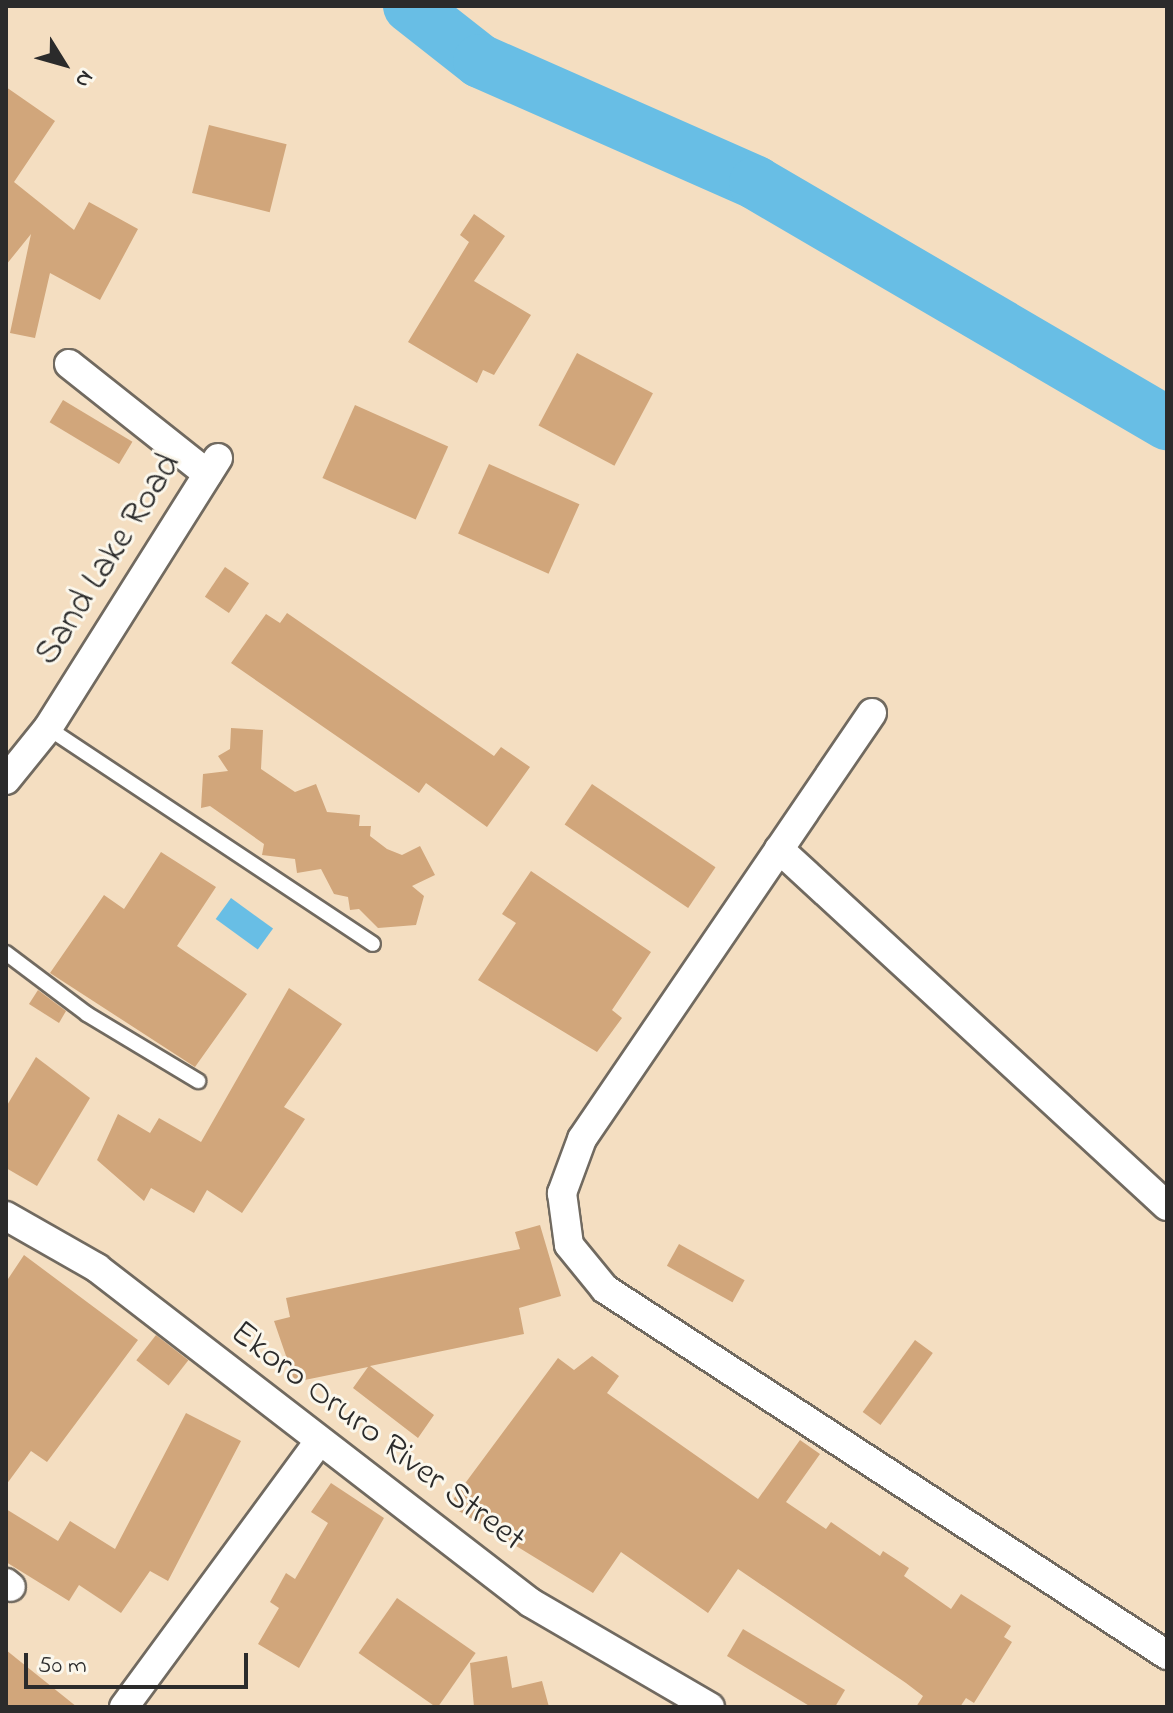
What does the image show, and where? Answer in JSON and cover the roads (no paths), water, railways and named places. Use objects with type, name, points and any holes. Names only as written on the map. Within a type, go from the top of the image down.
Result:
[{"type":"street","name":"Sand Lake Road","points":[[6,780],[48,728],[213,466],[69,364]]},
{"type":"street","points":[[872,713],[582,1139],[562,1193],[569,1245],[605,1289],[1167,1655]]},
{"type":"street","points":[[779,849],[1167,1206]]},
{"type":"street","name":"Ekoro Oruro River Street","points":[[6,1216],[97,1268],[318,1443],[531,1603],[710,1707]]},
{"type":"street","points":[[124,1707],[318,1443]]},
{"type":"lane","points":[[48,728],[373,944]]},
{"type":"lane","points":[[6,953],[87,1014],[198,1081]]},
{"type":"water","points":[[231,898],[273,929],[258,950],[216,919]]},
{"type":"waterway","points":[[410,6],[480,61],[756,183],[1167,423]]}]
